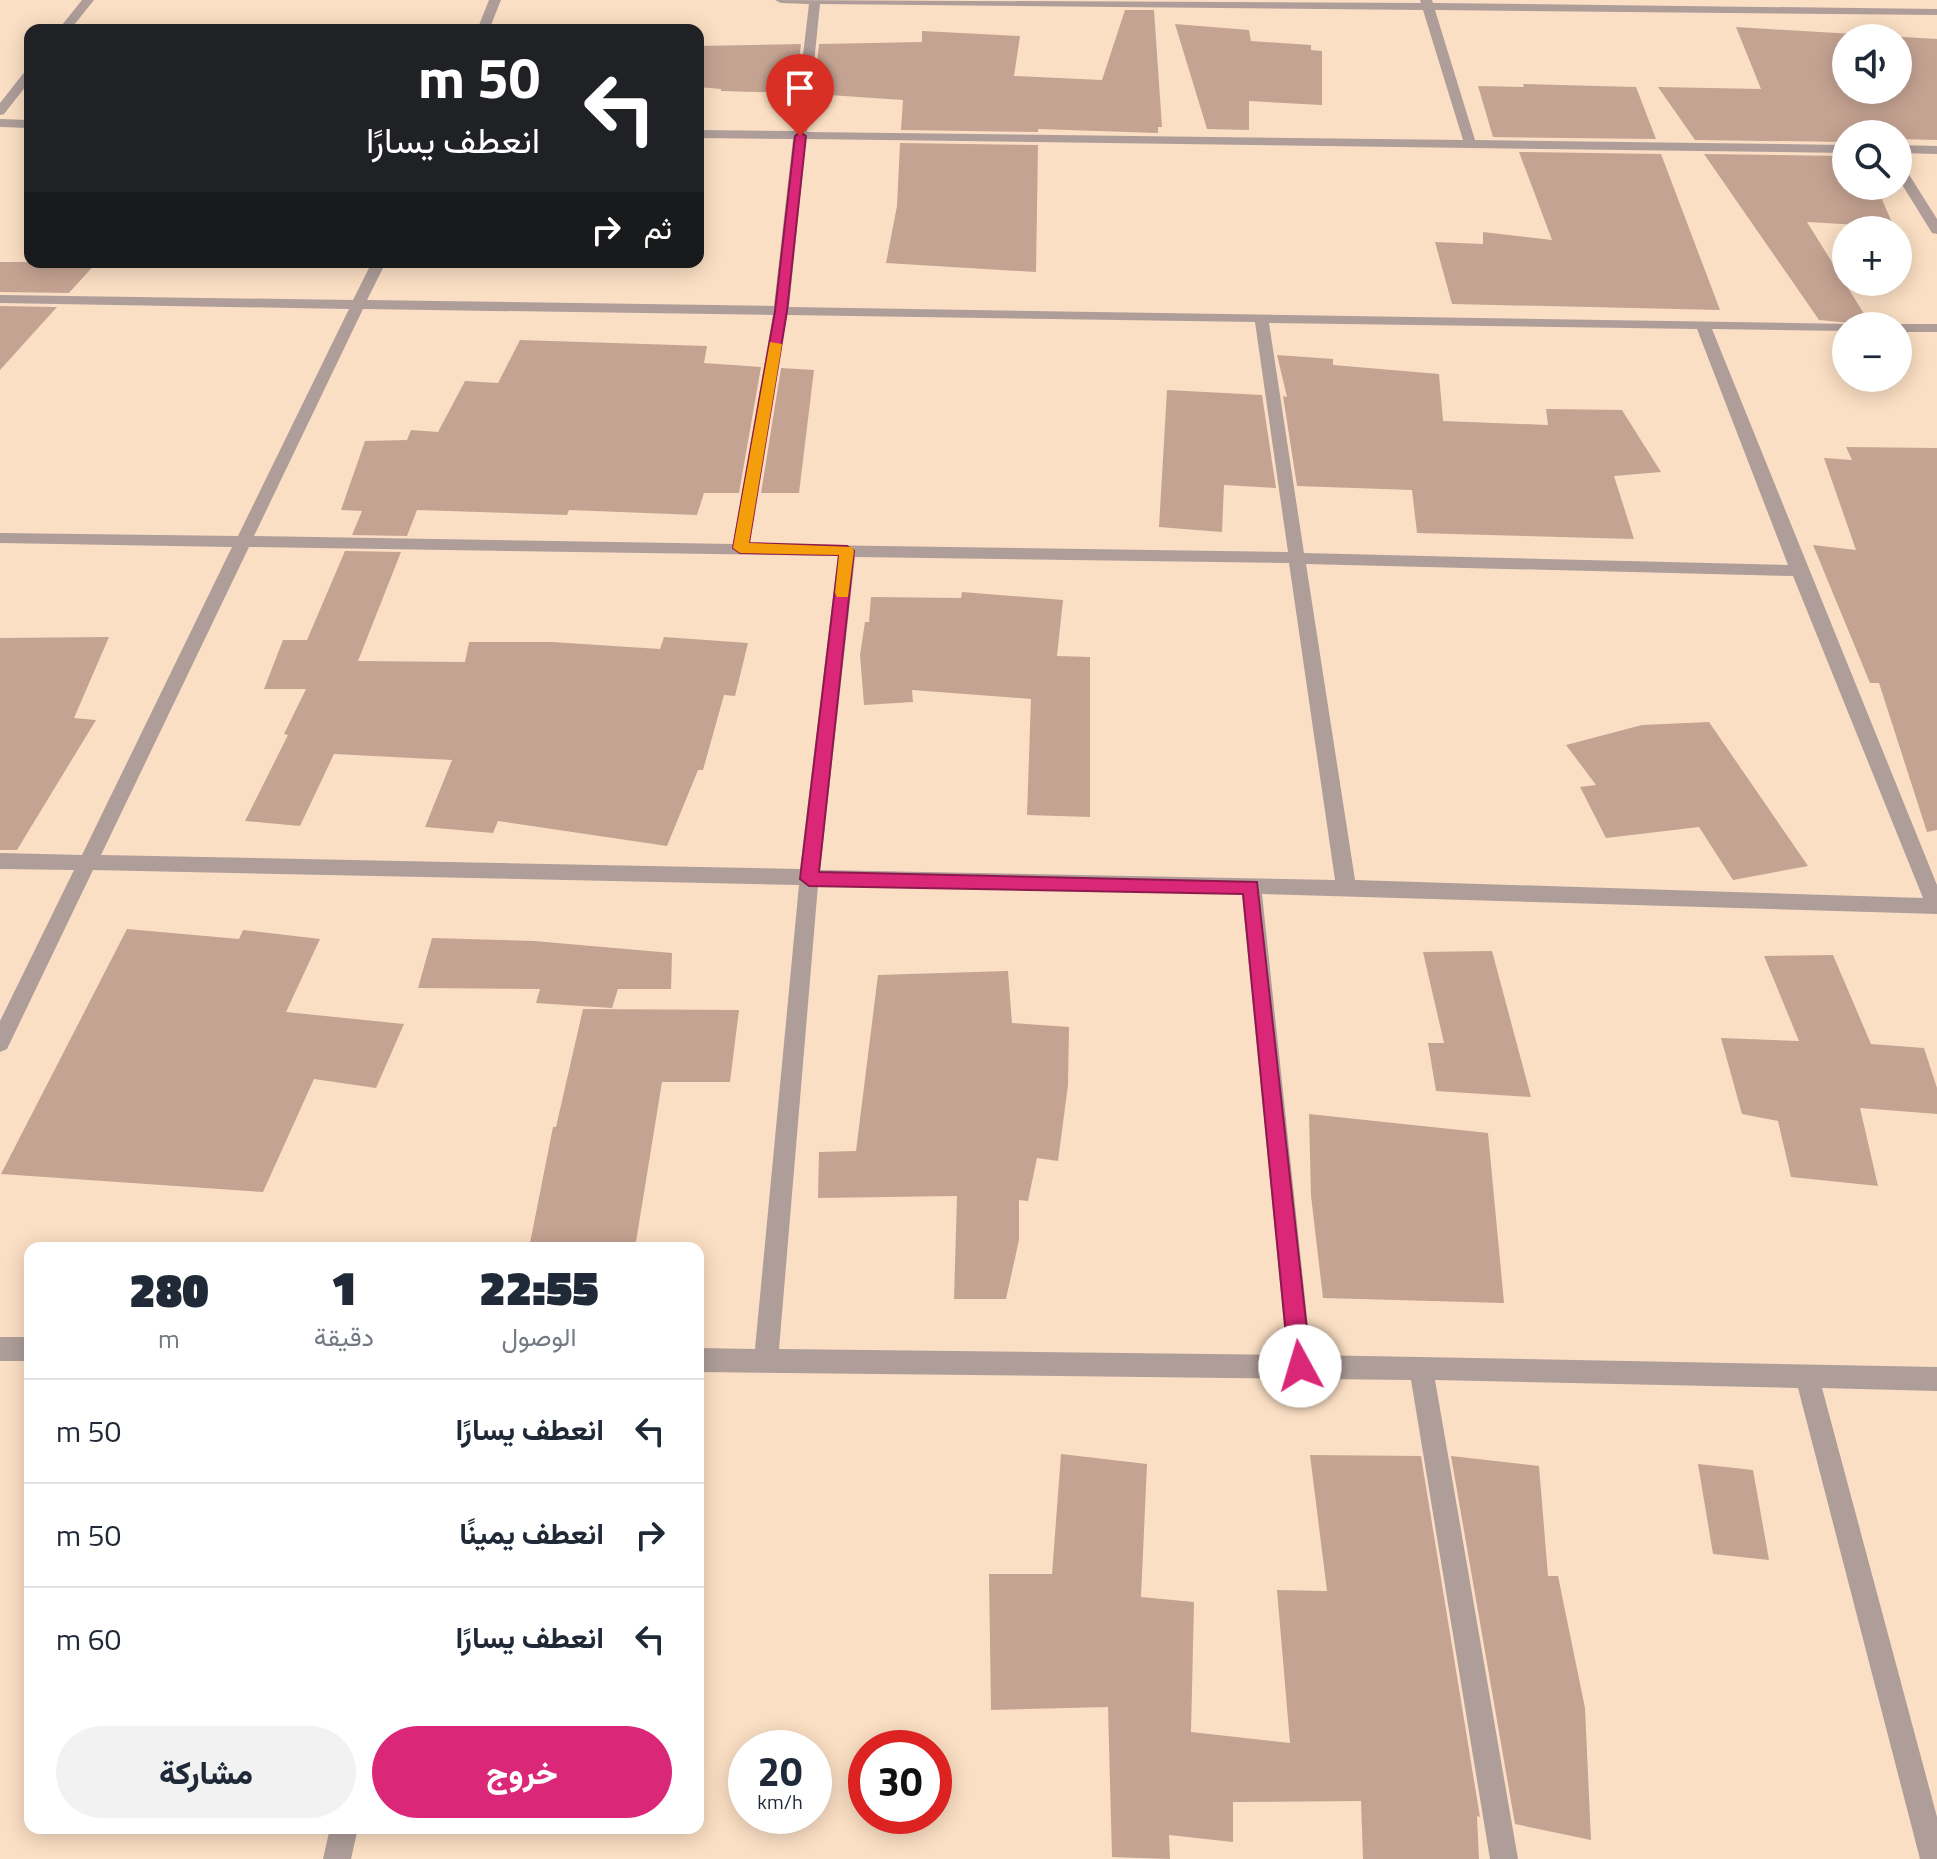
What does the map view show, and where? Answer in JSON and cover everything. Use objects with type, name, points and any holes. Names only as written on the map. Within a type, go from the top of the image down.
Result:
[{"type":"street","points":[[69,24],[88,0]]},
{"type":"street","points":[[485,24],[495,0]]},
{"type":"street","points":[[781,0],[1428,3],[1937,12]]},
{"type":"street","points":[[740,548],[781,311],[815,0]]},
{"type":"street","points":[[1428,3],[1470,144]]},
{"type":"street","points":[[0,111],[24,81]]},
{"type":"street","points":[[0,123],[24,124]]},
{"type":"street","points":[[704,134],[1832,149]]},
{"type":"street","points":[[1912,149],[1937,150]]},
{"type":"street","points":[[1912,190],[1937,230]]},
{"type":"street","points":[[0,1043],[376,268]]},
{"type":"street","points":[[0,299],[1832,327]]},
{"type":"street","points":[[1261,317],[1346,888]]},
{"type":"street","points":[[0,861],[1346,888],[1936,906],[1799,571],[1703,325]]},
{"type":"street","points":[[1912,328],[1937,328]]},
{"type":"street","points":[[0,538],[1295,558],[1799,571]]},
{"type":"street","points":[[766,1362],[809,879],[847,551]]},
{"type":"street","points":[[1251,887],[1300,1366]]},
{"type":"street","points":[[0,1349],[24,1349]]},
{"type":"street","points":[[704,1360],[1300,1366],[1937,1379]]},
{"type":"street","points":[[1421,1368],[1504,1859]]},
{"type":"street","points":[[1807,1376],[1934,1859]]},
{"type":"street","points":[[337,1859],[343,1834]]},
{"type":"building","points":[[1125,10],[1154,10],[1162,127],[1158,127],[1158,133],[1038,129],[1038,132],[901,130],[903,100],[814,94],[819,44],[922,42],[922,31],[1020,36],[1014,76],[1102,80]]},
{"type":"building","points":[[1175,24],[1249,30],[1251,41],[1311,45],[1311,50],[1322,51],[1322,105],[1249,101],[1249,130],[1207,129]]},
{"type":"building","points":[[1736,27],[1832,33],[1832,104],[1912,104],[1912,38],[1937,39],[1937,140],[1912,139],[1912,120],[1832,120],[1832,142],[1695,140],[1658,87],[1761,89]]},
{"type":"building","points":[[801,44],[795,93],[721,91],[704,88],[704,46]]},
{"type":"building","points":[[1523,84],[1636,87],[1656,139],[1493,137],[1478,86],[1524,87]]},
{"type":"building","points":[[900,143],[1038,145],[1036,272],[886,263],[897,206]]},
{"type":"building","points":[[1519,152],[1661,154],[1720,310],[1452,304],[1435,242],[1483,244],[1483,232],[1552,240]]},
{"type":"building","points":[[1704,154],[1832,156],[1832,200],[1882,200],[1889,216],[1832,216],[1832,223],[1807,222],[1832,262],[1832,296],[1853,296],[1863,312],[1832,312],[1832,321],[1819,320]]},
{"type":"building","points":[[0,262],[24,262],[24,268],[92,268],[69,293],[0,292]]},
{"type":"building","points":[[0,306],[57,307],[0,370]]},
{"type":"building","points":[[520,340],[707,346],[704,363],[761,367],[739,493],[704,493],[697,515],[569,510],[567,515],[417,510],[407,536],[352,535],[362,511],[341,510],[365,441],[407,440],[411,430],[438,432],[465,381],[498,383]]},
{"type":"building","points":[[1277,355],[1333,359],[1333,365],[1439,374],[1443,421],[1548,425],[1546,409],[1622,410],[1661,472],[1614,476],[1634,539],[1417,533],[1412,490],[1297,486],[1283,396],[1287,397]]},
{"type":"building","points":[[781,368],[814,370],[799,493],[761,493]]},
{"type":"building","points":[[1167,390],[1262,395],[1276,488],[1224,485],[1222,532],[1159,527]]},
{"type":"building","points":[[1846,447],[1937,448],[1937,830],[1927,832],[1879,683],[1870,683],[1813,545],[1856,550],[1824,458],[1852,460]]},
{"type":"building","points":[[345,551],[401,552],[358,661],[465,662],[469,642],[552,642],[660,649],[664,637],[748,643],[735,696],[724,695],[703,770],[698,770],[667,846],[498,821],[493,833],[425,827],[452,760],[334,754],[300,826],[245,821],[288,735],[284,734],[306,689],[264,689],[283,640],[307,640]]},
{"type":"building","points":[[962,592],[1063,600],[1057,656],[1090,657],[1090,817],[1027,815],[1031,699],[912,690],[913,702],[864,705],[860,655],[865,622],[869,622],[871,597],[961,598]]},
{"type":"building","points":[[109,637],[74,718],[96,720],[17,850],[0,850],[0,638]]},
{"type":"building","points":[[1709,722],[1808,866],[1733,880],[1699,827],[1606,838],[1580,787],[1596,785],[1566,745],[1642,725]]},
{"type":"building","points":[[127,929],[239,939],[243,930],[320,939],[286,1012],[404,1024],[376,1088],[314,1079],[263,1192],[1,1174]]},
{"type":"building","points":[[432,938],[534,941],[672,953],[671,989],[618,989],[612,1008],[536,1003],[540,989],[418,988]]},
{"type":"building","points":[[1492,951],[1531,1097],[1436,1091],[1428,1043],[1444,1043],[1423,952]]},
{"type":"building","points":[[1833,955],[1871,1044],[1924,1048],[1937,1088],[1937,1114],[1860,1108],[1878,1186],[1791,1177],[1778,1121],[1742,1114],[1721,1038],[1799,1041],[1764,956]]},
{"type":"building","points":[[1008,971],[1012,1023],[1069,1027],[1068,1085],[1058,1161],[1037,1158],[1028,1201],[1019,1200],[1019,1240],[1006,1299],[954,1299],[957,1196],[818,1198],[819,1152],[856,1151],[878,975]]},
{"type":"building","points":[[583,1009],[739,1010],[730,1082],[662,1082],[636,1242],[530,1242],[553,1127],[556,1127]]},
{"type":"building","points":[[1309,1114],[1488,1133],[1504,1303],[1323,1298],[1311,1196]]},
{"type":"building","points":[[1061,1454],[1147,1464],[1141,1597],[1194,1602],[1191,1732],[1290,1743],[1277,1590],[1327,1591],[1310,1455],[1421,1456],[1480,1817],[1477,1816],[1479,1859],[1363,1859],[1361,1801],[1233,1802],[1233,1842],[1169,1835],[1170,1859],[1112,1857],[1108,1707],[991,1710],[989,1574],[1052,1574]]},
{"type":"building","points":[[1451,1456],[1539,1466],[1548,1576],[1558,1576],[1585,1708],[1591,1840],[1515,1824]]},
{"type":"building","points":[[1698,1464],[1753,1470],[1769,1560],[1713,1554]]},
{"type":"slow traffic","points":[[775,344],[740,548],[847,551],[842,593]]},
{"type":"route","points":[[800,136],[781,311],[740,548],[847,551],[809,879],[1251,887],[1300,1366]]}]
